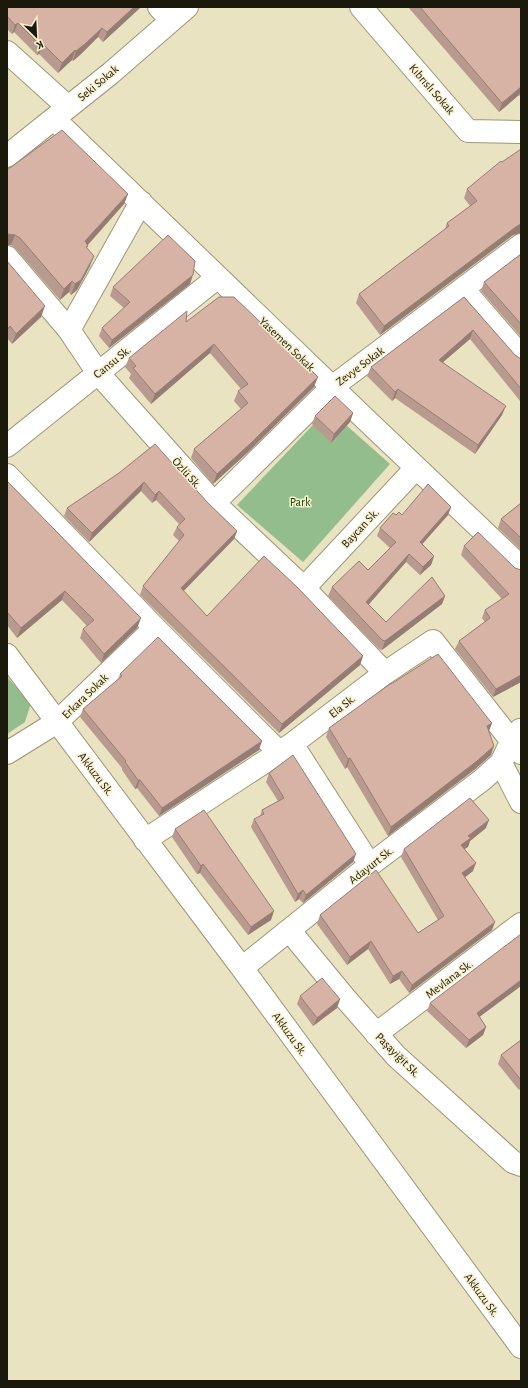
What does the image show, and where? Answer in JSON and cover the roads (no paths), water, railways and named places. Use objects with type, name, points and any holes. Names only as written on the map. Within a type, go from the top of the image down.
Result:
[{"type":"street","name":"Kıbrıslı Sokak","points":[[361,7],[468,131],[521,132]]},
{"type":"street","name":"Seki Sokak","points":[[7,156],[61,113],[172,12]]},
{"type":"street","name":"Yasemen Sokak","points":[[7,52],[141,202],[416,468],[521,567]]},
{"type":"street","points":[[69,330],[141,202]]},
{"type":"street","name":"Zevye Sokak","points":[[214,503],[332,387],[521,245]]},
{"type":"street","name":"Özlü Sk.","points":[[7,257],[69,330],[98,373],[214,503],[304,588],[385,673]]},
{"type":"street","name":"Cansu Sk.","points":[[7,446],[218,277]]},
{"type":"street","points":[[464,288],[521,356]]},
{"type":"street","name":"Baycan Sk.","points":[[304,588],[416,468]]},
{"type":"street","points":[[7,475],[155,628],[285,748],[370,865]]},
{"type":"street","name":"Erkara Sokak","points":[[7,754],[57,722],[155,628]]},
{"type":"street","name":"Ela Sk.","points":[[145,840],[285,748],[385,673],[433,641],[518,741]]},
{"type":"street","name":"Akkuzu Sk.","points":[[7,655],[242,968],[521,1347]]},
{"type":"street","points":[[518,741],[501,763],[521,802]]},
{"type":"street","name":"Adayurt Sk.","points":[[242,968],[370,865],[482,780],[501,763]]},
{"type":"street","name":"Mevlana Sk.","points":[[376,1034],[521,924]]},
{"type":"street","name":"Paşayiğit Sk.","points":[[289,930],[345,998],[396,1056],[513,1162],[521,1165]]},
{"type":"park label","name":"Park","points":[[300,502]]}]
